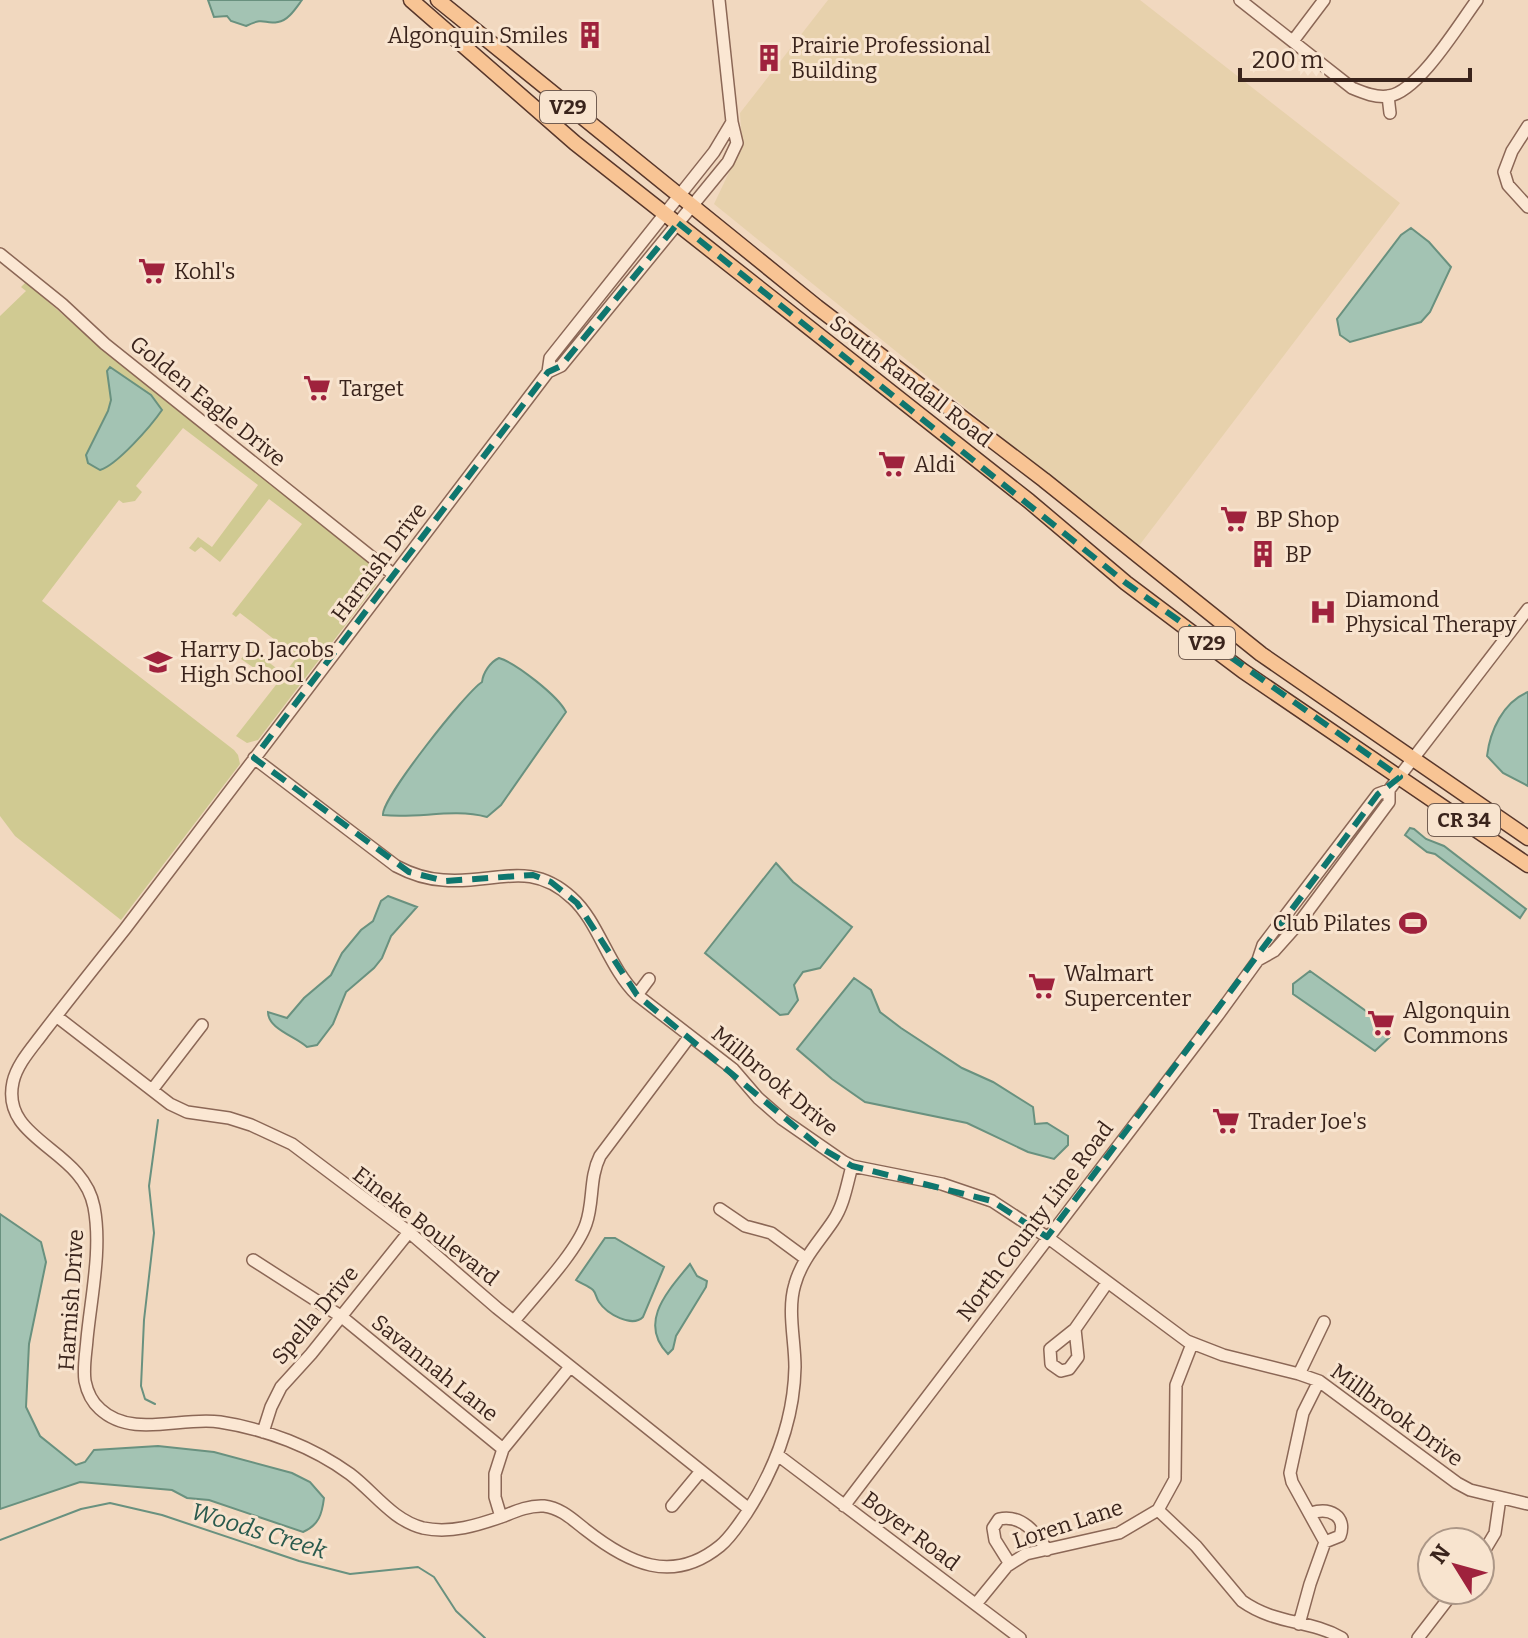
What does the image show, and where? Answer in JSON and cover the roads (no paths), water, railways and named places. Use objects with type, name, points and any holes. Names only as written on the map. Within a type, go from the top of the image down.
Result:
[{"type":"main road","name":"South Randall Road","points":[[411,0],[575,143],[1029,501],[1126,583],[1243,671],[1400,777]]},
{"type":"main road","name":"South Randall Road","points":[[438,0],[817,307],[1044,480],[1261,654],[1414,758]]},
{"type":"main road","name":"CR 34","points":[[1414,758],[1528,838]]},
{"type":"main road","name":"CR 34","points":[[1400,777],[1528,865]]},
{"type":"street","name":"Harnish Drive","points":[[719,0],[737,143],[733,152],[694,205],[561,366],[548,372],[56,1016],[18,1068],[12,1096],[21,1124],[70,1163],[87,1185],[93,1201],[97,1228],[84,1374],[89,1392],[101,1411],[126,1424],[218,1422],[263,1432],[312,1451],[347,1472],[394,1514],[416,1526],[458,1529],[536,1506],[548,1506],[569,1516],[622,1557],[665,1567],[689,1564],[720,1546],[749,1509],[779,1456],[795,1372],[793,1293],[805,1258],[838,1213],[852,1166]]},
{"type":"street","points":[[1240,0],[1352,88],[1370,95],[1388,96],[1402,91],[1417,78],[1477,0]]},
{"type":"street","points":[[1293,41],[1324,0]]},
{"type":"street","points":[[1388,96],[1390,113]]},
{"type":"street","name":"Harnish Drive","points":[[548,372],[550,358],[714,152],[732,122]]},
{"type":"street","points":[[1528,126],[1512,151],[1504,172],[1508,185],[1528,207]]},
{"type":"street","name":"Golden Eagle Drive","points":[[0,254],[105,344],[394,575]]},
{"type":"street","name":"North County Line Road","points":[[844,1506],[1258,960],[1274,951],[1299,923],[1389,802],[1389,790],[1528,609]]},
{"type":"street","name":"Millbrook Drive","points":[[254,758],[396,866],[409,872],[445,881],[533,875],[551,882],[577,903],[623,980],[637,995],[733,1069],[758,1098],[821,1148],[852,1166],[963,1190],[992,1201],[1047,1237],[1192,1344],[1319,1381],[1457,1483],[1470,1490],[1528,1504]]},
{"type":"street","points":[[637,995],[649,979]]},
{"type":"street","name":"Eineke Boulevard","points":[[56,1016],[170,1104],[187,1112],[229,1118],[281,1138],[409,1232],[570,1367],[749,1509]]},
{"type":"street","points":[[152,1090],[202,1025]]},
{"type":"street","points":[[514,1321],[587,1224],[593,1177],[604,1151],[690,1036]]},
{"type":"street","points":[[720,1209],[745,1226],[771,1233],[805,1258]]},
{"type":"street","name":"Spella Drive","points":[[263,1432],[281,1387],[342,1317],[409,1232]]},
{"type":"street","name":"Savannah Lane","points":[[253,1260],[342,1317],[503,1449]]},
{"type":"street","points":[[1075,1329],[1107,1283]]},
{"type":"street","points":[[1299,1374],[1324,1322]]},
{"type":"street","name":"Loren Lane","points":[[976,1604],[1010,1564],[1026,1554],[1119,1533],[1158,1510],[1175,1479],[1176,1385],[1192,1344]]},
{"type":"street","points":[[501,1517],[495,1485],[503,1449],[570,1367]]},
{"type":"street","points":[[1299,1624],[1325,1542],[1292,1482],[1290,1464],[1303,1413],[1319,1381]]},
{"type":"street","name":"Boyer Road","points":[[779,1456],[1020,1638]]},
{"type":"street","points":[[672,1506],[701,1471]]},
{"type":"street","points":[[1496,1526],[1500,1498]]},
{"type":"street","points":[[1158,1510],[1196,1546],[1242,1601],[1267,1615],[1320,1628],[1342,1638]]},
{"type":"street","points":[[1311,1513],[1328,1511],[1341,1518],[1340,1536],[1325,1542]]},
{"type":"street","points":[[1010,1564],[995,1540],[993,1528],[999,1519],[1009,1517],[1022,1522],[1035,1531],[1047,1550]]},
{"type":"street","points":[[1418,1638],[1443,1606]]},
{"type":"waterway","points":[[155,1404],[145,1399],[141,1386],[144,1320],[154,1233],[149,1186],[158,1120]]},
{"type":"waterway","name":"Woods Creek","points":[[0,1540],[81,1509],[110,1503],[162,1515],[299,1561],[350,1574],[418,1567],[434,1577],[456,1611],[485,1638]]},
{"type":"place","name":"Algonquin Smiles","points":[[590,35]]},
{"type":"place","name":"Prairie Professional Building","points":[[769,58]]},
{"type":"place","name":"Kohl's","points":[[152,271]]},
{"type":"place","name":"Target","points":[[317,388]]},
{"type":"place","name":"Aldi","points":[[892,464]]},
{"type":"place","name":"BP Shop","points":[[1234,519]]},
{"type":"place","name":"BP","points":[[1263,554]]},
{"type":"place","name":"Diamond Physical Therapy","points":[[1323,612]]},
{"type":"place","name":"Harry D. Jacobs High School","points":[[158,662]]},
{"type":"place","name":"Club Pilates","points":[[1413,923]]},
{"type":"place","name":"Walmart Supercenter","points":[[1042,986]]},
{"type":"place","name":"Algonquin Commons","points":[[1381,1023]]},
{"type":"place","name":"Trader Joe's","points":[[1226,1121]]}]
